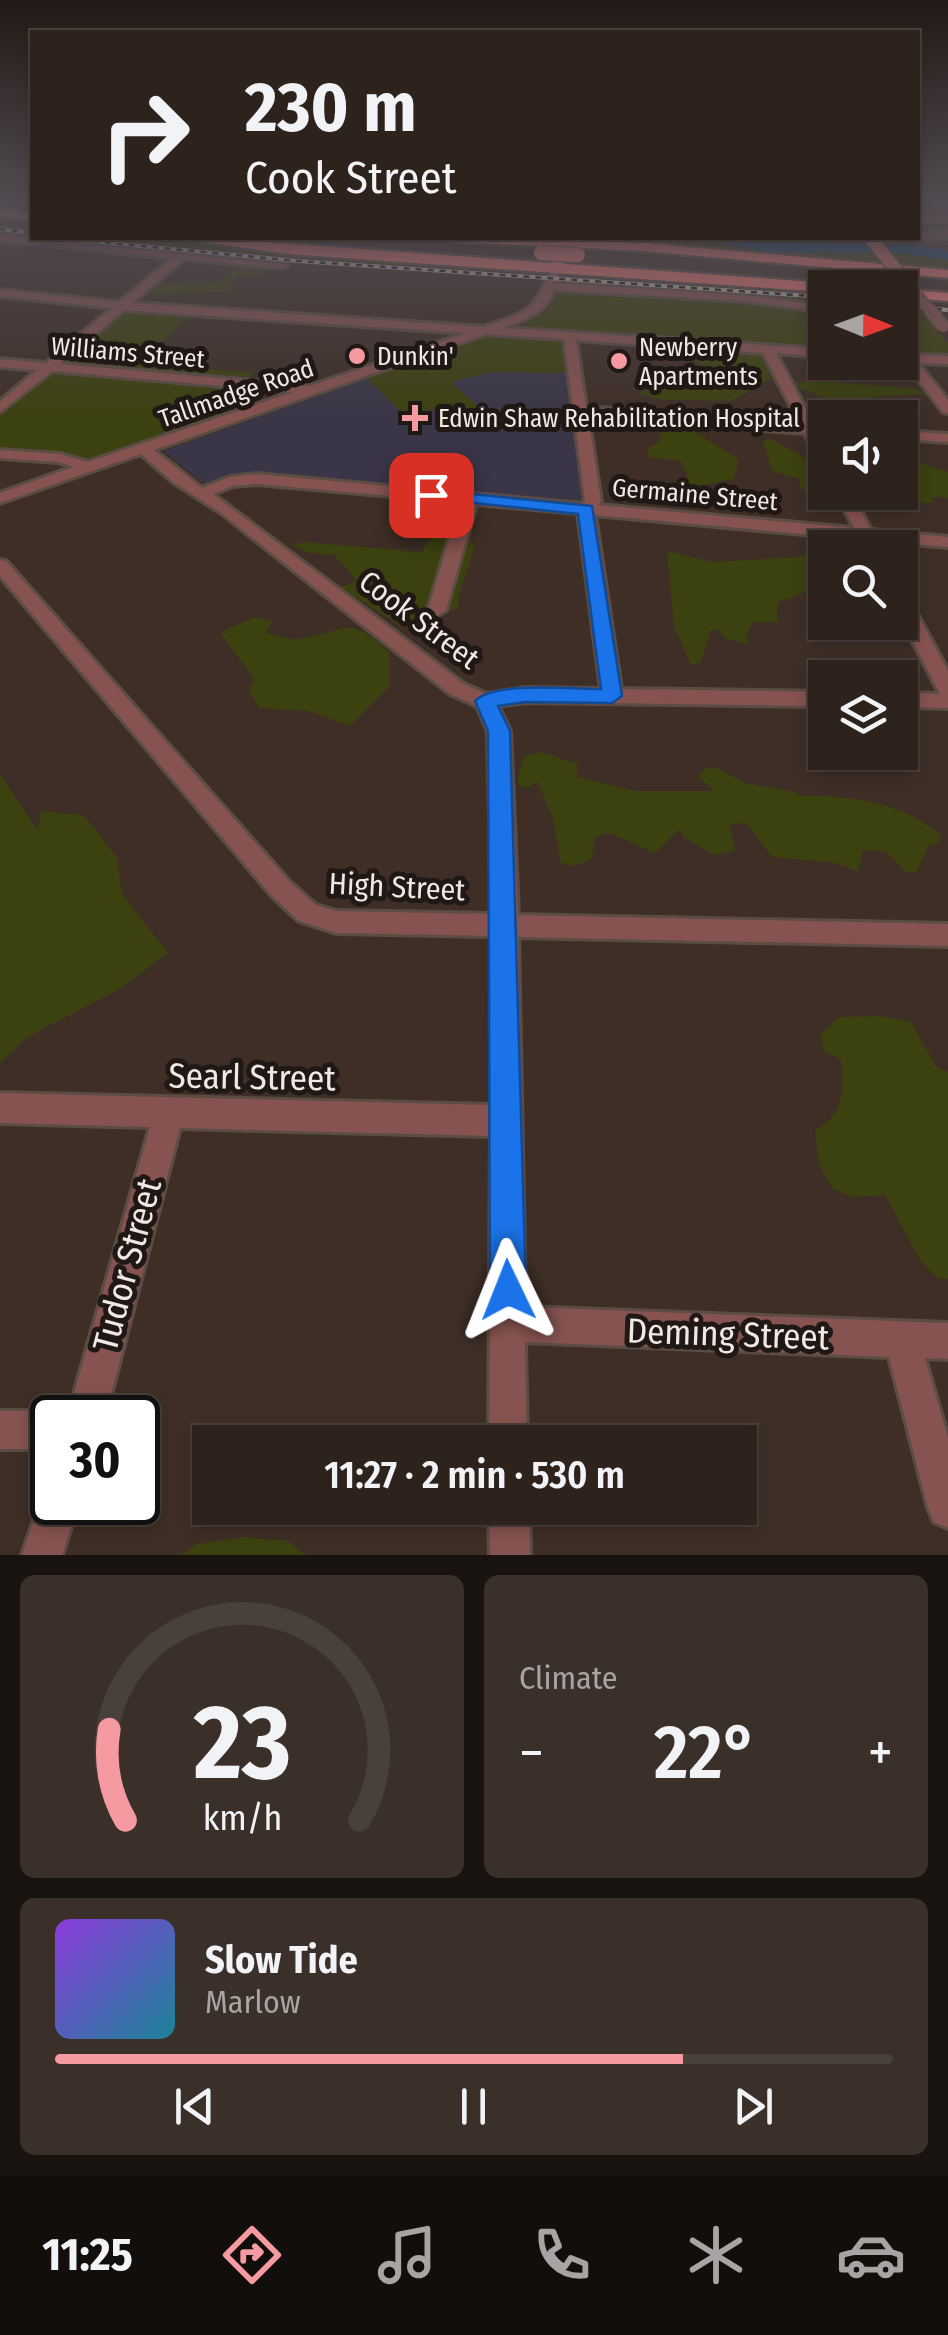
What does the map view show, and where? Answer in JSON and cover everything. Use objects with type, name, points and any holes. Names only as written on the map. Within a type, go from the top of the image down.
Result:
[{"type":"highway","points":[[698,275],[808,285]]},
{"type":"highway","points":[[735,275],[808,281]]},
{"type":"highway","points":[[797,275],[948,286]]},
{"type":"highway","points":[[818,275],[948,286]]},
{"type":"highway","points":[[918,294],[948,297]]},
{"type":"street","points":[[0,408],[160,275]]},
{"type":"street","points":[[549,275],[550,286],[744,298],[808,307]]},
{"type":"street","name":"Tallmadge Road","points":[[0,498],[486,330],[536,310],[545,301],[550,286]]},
{"type":"street","points":[[0,292],[122,306],[808,352]]},
{"type":"street","points":[[918,303],[946,328]]},
{"type":"street","points":[[570,336],[593,501],[586,510],[612,696]]},
{"type":"street","points":[[767,349],[807,428]]},
{"type":"street","points":[[918,359],[948,360]]},
{"type":"street","name":"Williams Street","points":[[0,363],[313,389]]},
{"type":"street","points":[[918,374],[948,408]]},
{"type":"street","points":[[229,418],[229,412],[249,384]]},
{"type":"street","points":[[580,410],[807,428]]},
{"type":"street","points":[[918,436],[948,438]]},
{"type":"street","name":"Cook Street","points":[[144,449],[457,689],[485,701],[525,695],[808,700]]},
{"type":"street","points":[[0,454],[60,458],[87,468]]},
{"type":"street","name":"Germaine Street","points":[[200,494],[230,482],[257,479],[808,534]]},
{"type":"street","points":[[437,610],[469,499]]},
{"type":"street","name":"Germaine Street","points":[[918,542],[948,542]]},
{"type":"street","name":"High Street","points":[[0,565],[281,889],[308,912],[336,922],[948,935]]},
{"type":"street","points":[[918,633],[948,690]]},
{"type":"street","points":[[918,700],[948,701]]},
{"type":"street","points":[[485,701],[499,731],[505,923],[503,1121],[508,1425]]},
{"type":"street","name":"Searl Street","points":[[0,1108],[503,1121]]},
{"type":"street","name":"Tudor Street","points":[[92,1395],[168,1112]]},
{"type":"street","name":"Deming Street","points":[[509,1324],[948,1340]]},
{"type":"street","points":[[902,1339],[948,1508]]},
{"type":"street","points":[[0,1430],[30,1430]]},
{"type":"street","points":[[42,1555],[52,1525]]},
{"type":"street","points":[[509,1525],[510,1555]]},
{"type":"shaded area","name":"Edwin Shaw Rehabilitation Hospital","points":[[487,336],[567,341],[587,501],[583,505],[237,477],[207,486],[163,451]]},
{"type":"green space","points":[[228,275],[253,275],[236,277],[229,285],[232,290],[224,292],[138,295],[163,285],[217,283]]},
{"type":"green space","points":[[563,280],[808,298],[808,348],[520,326],[549,309]]},
{"type":"green space","points":[[126,309],[290,322],[191,315],[150,352],[203,359],[194,369],[254,372],[246,380],[59,364]]},
{"type":"green space","points":[[918,309],[948,344],[948,355],[918,354]]},
{"type":"green space","points":[[490,335],[567,341],[571,373],[491,372],[451,382],[483,411],[471,416],[453,409],[403,414],[367,378]]},
{"type":"green space","points":[[755,352],[764,357],[772,378],[731,401],[663,400],[638,394],[654,386],[648,373],[715,374],[683,353]]},
{"type":"green space","points":[[51,372],[241,389],[214,421],[86,464],[0,452],[0,414]]},
{"type":"green space","points":[[796,382],[912,388],[931,394],[830,400],[795,386]]},
{"type":"green space","points":[[662,421],[678,421],[739,460],[734,479],[692,487],[681,461],[647,457],[649,447],[658,443],[665,424]]},
{"type":"green space","points":[[771,439],[808,461],[808,493],[801,488],[799,479],[772,471],[763,440]]},
{"type":"green space","points":[[918,463],[948,472],[948,498],[932,497],[933,503],[918,502]]},
{"type":"green space","points":[[458,522],[474,546],[458,608],[404,628],[340,587],[357,581],[334,555],[310,553],[291,545],[305,542],[421,552],[443,523]]},
{"type":"green space","points":[[667,551],[713,562],[808,554],[808,591],[778,602],[777,622],[753,622],[747,644],[711,630],[700,663],[691,665],[674,626]]},
{"type":"green space","points":[[255,617],[272,621],[266,633],[290,639],[345,628],[364,632],[389,652],[390,686],[350,726],[309,711],[259,708],[249,691],[254,681],[221,632]]},
{"type":"green space","points":[[542,752],[577,764],[577,777],[636,791],[714,791],[698,777],[705,768],[715,767],[745,783],[800,796],[856,799],[894,808],[941,836],[938,843],[928,846],[916,873],[904,871],[885,851],[863,850],[858,872],[836,863],[772,857],[746,823],[730,824],[735,851],[714,855],[683,837],[680,829],[655,853],[609,833],[595,837],[591,860],[573,866],[560,862],[554,821],[537,781],[530,787],[521,787],[517,780],[524,756]]},
{"type":"green space","points":[[0,774],[38,831],[41,811],[84,815],[117,858],[122,894],[168,953],[121,988],[26,1038],[0,1063]]},
{"type":"green space","points":[[879,1016],[911,1022],[936,1067],[948,1072],[948,1279],[937,1278],[920,1260],[885,1195],[852,1197],[832,1188],[819,1164],[815,1130],[837,1109],[842,1082],[841,1060],[824,1051],[820,1035],[839,1017]]},
{"type":"green space","points":[[244,1537],[288,1541],[306,1555],[181,1555],[197,1544]]},
{"type":"railway","points":[[497,275],[808,296]]},
{"type":"railway","points":[[918,307],[948,310]]},
{"type":"place","name":"Dunkin'","points":[[357,356]]},
{"type":"place","name":"Newberry Apartments","points":[[619,361]]},
{"type":"place","name":"Edwin Shaw Rehabilitation Hospital","points":[[415,418]]},
{"type":"route","points":[[431,495],[586,510],[612,696],[525,695],[485,701],[499,731],[508,1290]]}]
